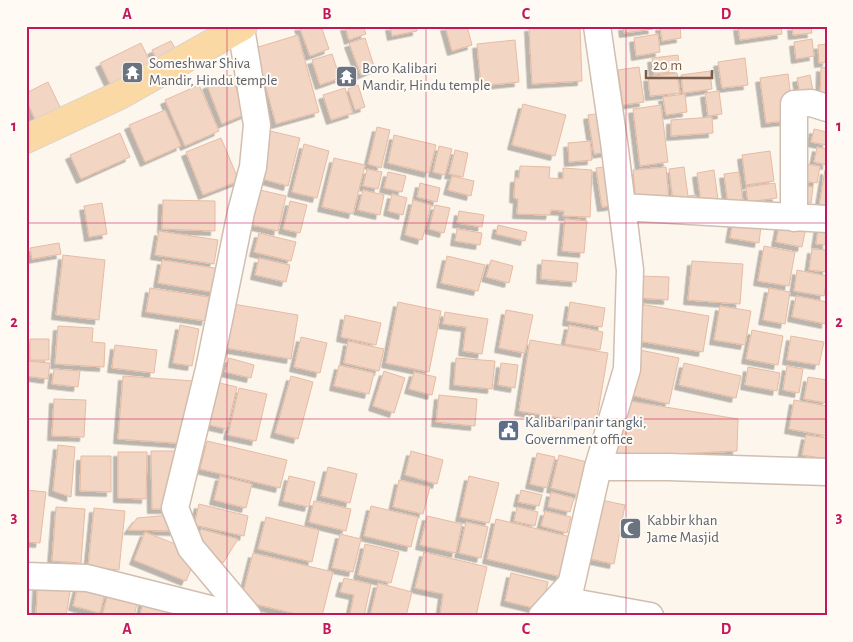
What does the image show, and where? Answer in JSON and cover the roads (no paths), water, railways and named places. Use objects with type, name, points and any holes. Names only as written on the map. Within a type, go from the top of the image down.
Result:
[{"type":"main road","points":[[26,139],[118,96],[242,27]]},
{"type":"street","points":[[568,600],[598,467],[627,369],[630,270],[596,26]]},
{"type":"street","points":[[242,27],[257,125],[253,167],[241,212],[209,369],[175,508],[191,548],[248,616]]},
{"type":"street","points":[[794,218],[794,104],[811,103],[827,108]]},
{"type":"street","points":[[622,207],[827,220]]},
{"type":"street","points":[[598,467],[668,467],[827,472]]},
{"type":"street","points":[[26,576],[86,578],[238,616]]},
{"type":"street","points":[[542,616],[568,600],[650,616]]},
{"type":"place","name":"Someshwar Shiva Mandir, Hindu temple","points":[[133,72]]},
{"type":"place","name":"Boro Kalibari Mandir, Hindu temple","points":[[346,77]]},
{"type":"place","name":"Kalibari panir tangki, Government office","points":[[509,431]]},
{"type":"place","name":"Kabbir khan Jame Masjid","points":[[631,529]]}]
